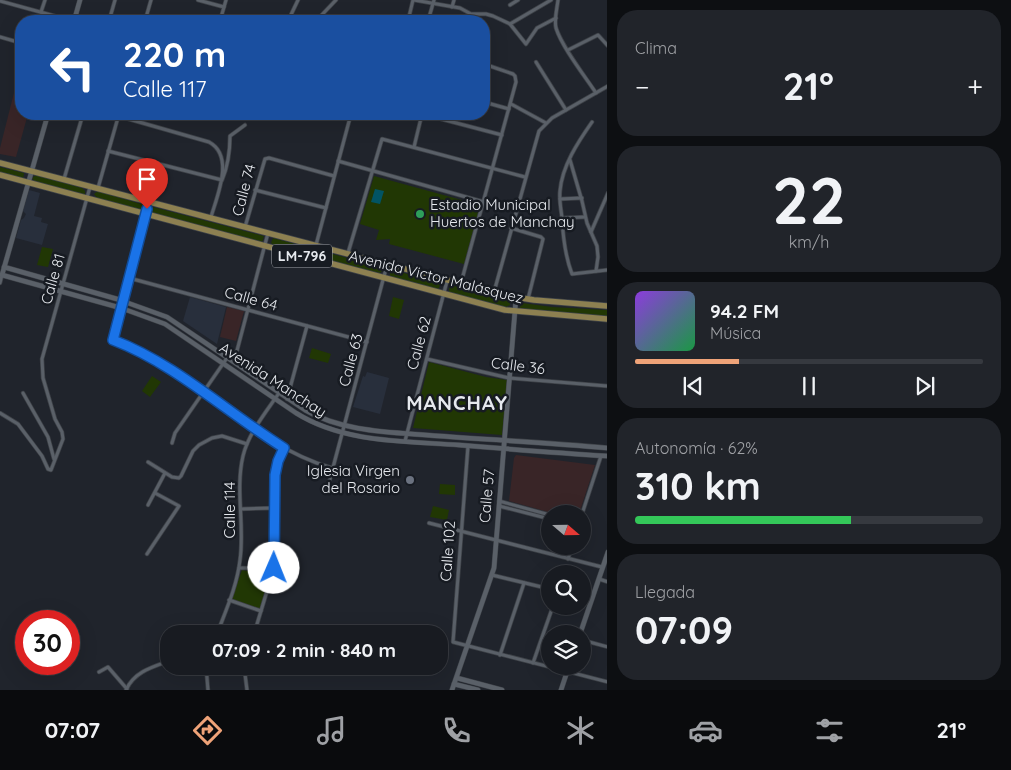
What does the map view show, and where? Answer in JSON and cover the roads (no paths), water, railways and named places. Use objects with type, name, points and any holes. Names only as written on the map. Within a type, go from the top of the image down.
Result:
[{"type":"main road","name":"Avenida Victor Malásquez","points":[[0,163],[516,298],[607,306]]},
{"type":"main road","name":"Avenida Victor Malásquez","points":[[0,176],[514,312],[607,319]]},
{"type":"street","points":[[41,12],[45,0]]},
{"type":"street","points":[[75,15],[80,0]]},
{"type":"street","points":[[111,15],[115,0]]},
{"type":"street","points":[[146,15],[151,0]]},
{"type":"street","points":[[198,0],[224,7]]},
{"type":"street","points":[[222,15],[226,0]]},
{"type":"street","points":[[291,15],[298,0]]},
{"type":"street","points":[[322,15],[336,0]]},
{"type":"street","points":[[410,15],[414,0],[460,8],[471,14],[490,15]]},
{"type":"street","points":[[452,7],[454,0]]},
{"type":"street","points":[[510,5],[518,0]]},
{"type":"street","points":[[510,24],[551,0]]},
{"type":"street","points":[[558,0],[557,29],[568,50],[596,92]]},
{"type":"street","points":[[0,1],[9,1],[52,15]]},
{"type":"street","points":[[430,15],[433,2]]},
{"type":"street","points":[[490,15],[510,24],[526,44],[537,28],[556,18]]},
{"type":"street","points":[[568,50],[598,35],[607,46]]},
{"type":"street","points":[[0,37],[15,41]]},
{"type":"street","points":[[536,62],[566,110]]},
{"type":"street","points":[[461,284],[516,82],[515,76],[512,73],[490,66]]},
{"type":"street","points":[[494,292],[538,134],[546,123],[607,86]]},
{"type":"street","points":[[490,104],[509,110]]},
{"type":"street","points":[[511,104],[546,123]]},
{"type":"street","points":[[0,283],[2,267],[46,120]]},
{"type":"street","points":[[64,179],[81,120]]},
{"type":"street","points":[[98,188],[117,120]]},
{"type":"street","points":[[135,120],[214,144],[221,156],[222,180]]},
{"type":"street","points":[[315,245],[349,120]]},
{"type":"street","points":[[414,147],[421,120]]},
{"type":"street","points":[[445,120],[502,135]]},
{"type":"street","points":[[592,122],[570,160],[562,181],[560,199],[564,247],[571,274],[607,270]]},
{"type":"street","points":[[211,218],[226,170],[231,144],[230,136],[245,125]]},
{"type":"street","points":[[348,254],[382,139],[525,177]]},
{"type":"street","points":[[108,151],[222,180]]},
{"type":"street","name":"Calle 74","points":[[245,227],[265,159],[269,158],[334,176]]},
{"type":"street","points":[[570,160],[582,198],[585,217],[598,250],[596,271]]},
{"type":"street","points":[[338,161],[484,202]]},
{"type":"street","name":"Calle 81","points":[[54,460],[62,446],[63,436],[55,420],[43,378],[42,359],[90,186]]},
{"type":"street","points":[[255,190],[326,208]]},
{"type":"street","points":[[591,233],[607,192]]},
{"type":"street","points":[[560,199],[582,198]]},
{"type":"street","points":[[149,202],[113,340],[144,353],[284,448],[310,461],[332,468]]},
{"type":"street","points":[[562,218],[585,217]]},
{"type":"street","points":[[511,228],[543,239],[527,300]]},
{"type":"street","points":[[234,362],[268,233]]},
{"type":"street","name":"Calle 63","points":[[327,490],[387,264]]},
{"type":"street","name":"Avenida Manchay","points":[[2,267],[123,301],[173,320],[287,399],[316,416],[344,426],[407,434],[607,448]]},
{"type":"street","name":"Avenida Manchay","points":[[1,274],[122,308],[173,328],[274,399],[314,424],[342,434],[405,441],[607,456]]},
{"type":"street","name":"Calle 64","points":[[129,278],[367,342]]},
{"type":"street","name":"Calle 62","points":[[405,441],[447,280]]},
{"type":"street","name":"Calle 57","points":[[452,690],[492,575],[516,298]]},
{"type":"street","points":[[287,399],[306,326]]},
{"type":"street","points":[[172,442],[174,433],[227,358]]},
{"type":"street","name":"Calle 36","points":[[427,359],[509,378],[607,386]]},
{"type":"street","points":[[0,413],[18,424],[42,456],[48,470],[52,469],[54,460],[48,436],[23,393]]},
{"type":"street","name":"Calle 114","points":[[220,625],[239,568],[241,551],[241,465],[247,444],[279,393]]},
{"type":"street","points":[[148,462],[176,478],[181,476],[193,451],[199,445],[212,438],[222,436],[247,444]]},
{"type":"street","name":"Calle 102","points":[[468,446],[452,641],[468,646]]},
{"type":"street","points":[[257,625],[274,568],[276,470],[279,457],[284,448]]},
{"type":"street","points":[[585,505],[601,456]]},
{"type":"street","points":[[148,505],[165,473]]},
{"type":"street","points":[[147,554],[179,506],[155,493]]},
{"type":"street","points":[[498,504],[541,513]]},
{"type":"street","points":[[498,504],[541,516]]},
{"type":"street","points":[[241,509],[274,508]]},
{"type":"street","points":[[429,523],[602,567]]},
{"type":"street","points":[[591,600],[607,552]]},
{"type":"street","points":[[239,568],[274,568]]},
{"type":"street","points":[[492,575],[541,587]]},
{"type":"street","points":[[598,579],[607,582]]},
{"type":"street","points":[[500,655],[524,583]]},
{"type":"street","points":[[229,600],[261,612]]},
{"type":"street","points":[[533,663],[550,615]]},
{"type":"street","points":[[591,643],[607,647]]},
{"type":"street","points":[[468,646],[541,664]]},
{"type":"street","points":[[127,690],[129,684],[139,674],[160,665]]},
{"type":"street","points":[[98,672],[108,667],[127,690]]},
{"type":"street","points":[[207,675],[208,690]]},
{"type":"street","points":[[245,675],[247,690]]},
{"type":"street","points":[[561,690],[566,675]]},
{"type":"street","points":[[586,675],[607,682]]},
{"type":"street","points":[[456,678],[488,688],[502,690]]},
{"type":"street","points":[[454,684],[478,690]]},
{"type":"water","points":[[375,189],[384,191],[380,204],[371,202]]},
{"type":"place","name":"Estadio Municipal Huertos de Manchay","points":[[420,214]]},
{"type":"place","name":"Iglesia Virgen del Rosario","points":[[410,480]]},
{"type":"district","name":"MANCHAY","points":[[457,403]]}]
